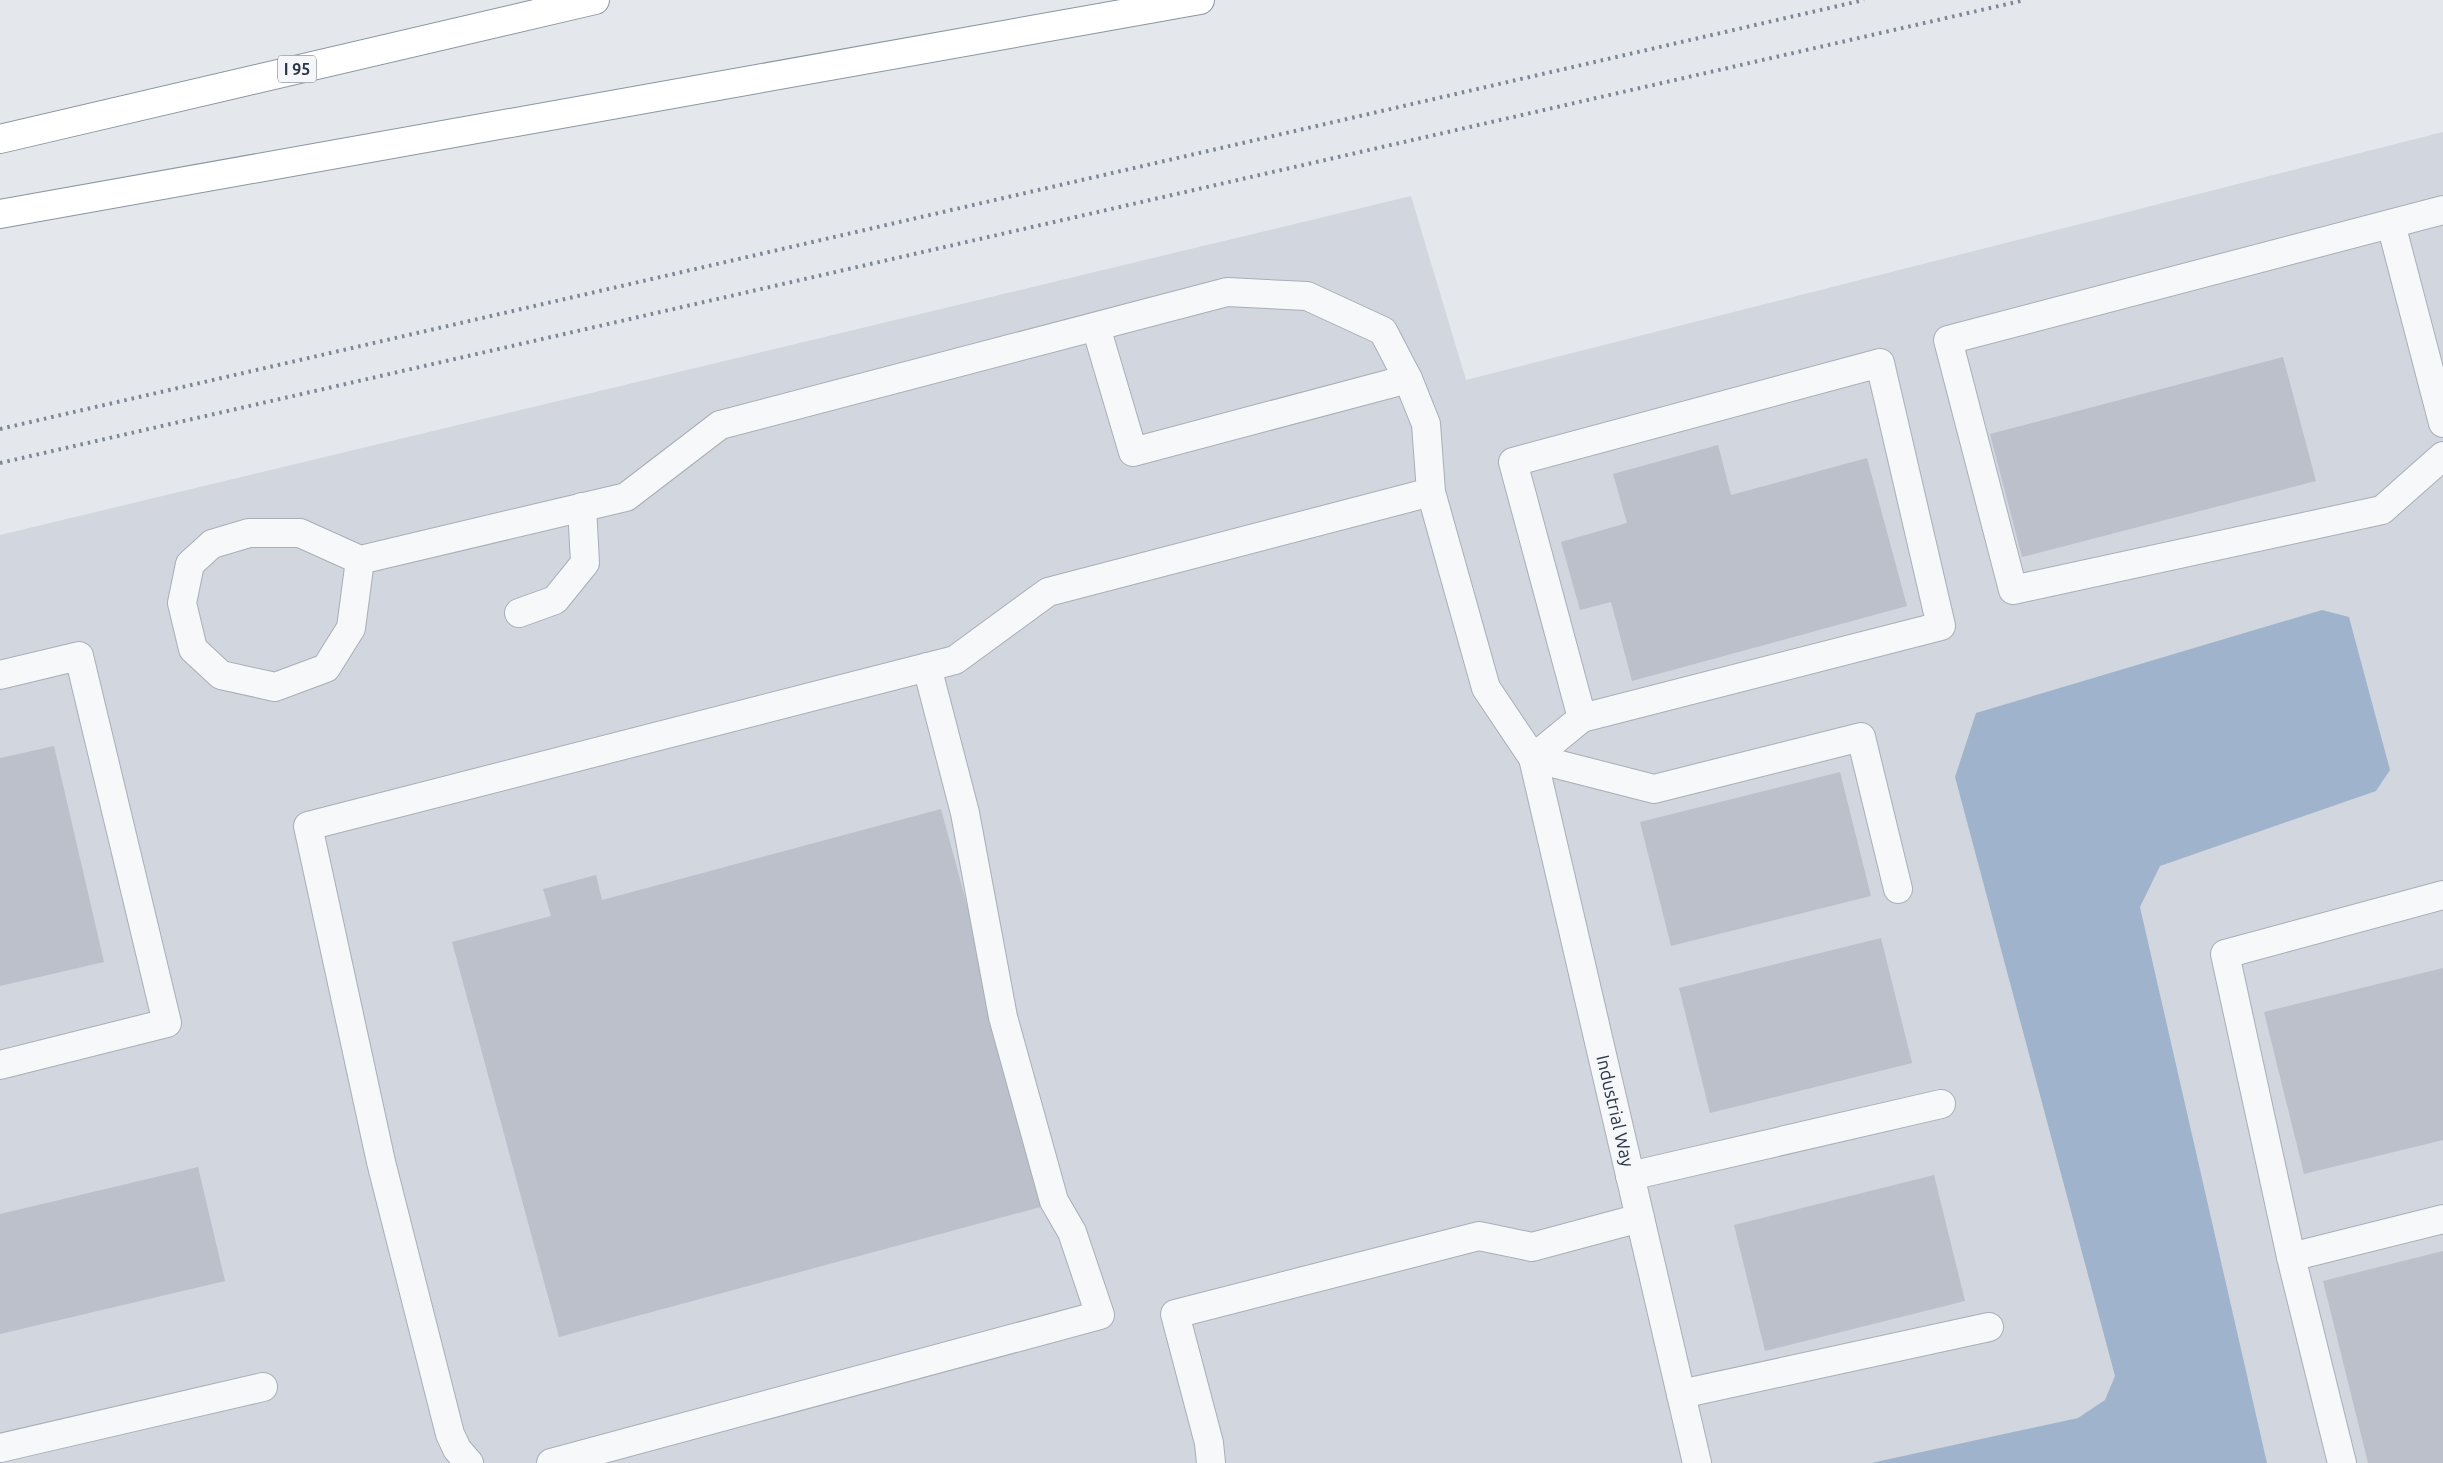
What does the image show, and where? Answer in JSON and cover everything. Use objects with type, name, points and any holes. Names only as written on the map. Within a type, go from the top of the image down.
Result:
[{"type":"highway","name":"I 95","points":[[0,139],[595,0]]},
{"type":"highway","points":[[0,214],[1200,0]]},
{"type":"street","points":[[2443,210],[1948,340],[2013,590],[2382,510],[2443,456]]},
{"type":"street","points":[[2390,224],[2443,424]]},
{"type":"street","points":[[360,560],[350,628],[326,668],[275,687],[221,675],[194,649],[182,603],[190,564],[212,544],[249,533],[300,533],[360,560],[626,497],[720,425],[1228,292],[1307,296],[1383,331],[1408,379],[1426,424],[1431,492],[1486,688],[1533,758],[1654,789],[1861,737],[1898,889]]},
{"type":"street","points":[[1096,327],[1133,452],[1408,379]]},
{"type":"street","points":[[1533,758],[1582,718],[1941,626],[1880,363],[1513,462],[1582,718]]},
{"type":"street","points":[[469,1463],[457,1449],[450,1434],[381,1162],[308,826],[955,660],[1048,592],[1431,492]]},
{"type":"street","points":[[519,613],[555,600],[585,563],[582,507]]},
{"type":"street","points":[[0,675],[79,656],[167,1023],[0,1065]]},
{"type":"street","points":[[551,1463],[1100,1315],[1072,1232],[1054,1201],[1003,1017],[965,813],[927,667]]},
{"type":"street","name":"Industrial Way","points":[[1533,758],[1697,1463]]},
{"type":"street","points":[[2342,1463],[2291,1256],[2225,954],[2443,895]]},
{"type":"street","points":[[1630,1176],[1941,1104]]},
{"type":"street","points":[[1211,1463],[1209,1443],[1175,1314],[1479,1236],[1532,1247],[1640,1218]]},
{"type":"street","points":[[2291,1256],[2443,1219]]},
{"type":"street","points":[[1680,1394],[1989,1327]]},
{"type":"street","points":[[0,1448],[264,1387]]},
{"type":"shaded area","points":[[2443,132],[2443,1463],[0,1463],[0,535],[1411,196],[1466,380]]},
{"type":"water","points":[[2322,610],[2349,617],[2390,770],[2376,791],[2160,866],[2140,907],[2267,1463],[1871,1463],[2078,1418],[2105,1400],[2115,1376],[1955,777],[1976,713]]},
{"type":"building","points":[[2283,357],[2316,481],[2022,557],[1990,434]]},
{"type":"building","points":[[1718,445],[1731,495],[1867,458],[1907,606],[1632,681],[1611,602],[1580,610],[1561,542],[1627,523],[1613,474]]},
{"type":"building","points":[[54,746],[104,962],[0,986],[0,758]]},
{"type":"building","points":[[1840,772],[1871,896],[1671,946],[1640,822]]},
{"type":"building","points":[[941,809],[1048,1205],[559,1337],[452,942],[551,916],[543,889],[596,875],[602,900]]},
{"type":"building","points":[[1881,938],[1912,1063],[1710,1113],[1679,988]]},
{"type":"building","points":[[2443,968],[2443,1140],[2304,1174],[2264,1012]]},
{"type":"building","points":[[198,1167],[225,1281],[0,1334],[0,1214]]},
{"type":"building","points":[[1934,1175],[1965,1301],[1765,1351],[1734,1225]]},
{"type":"building","points":[[2443,1251],[2443,1463],[2368,1463],[2323,1281]]},
{"type":"railway","points":[[0,429],[1864,0]]},
{"type":"railway","points":[[0,463],[2025,0]]}]
